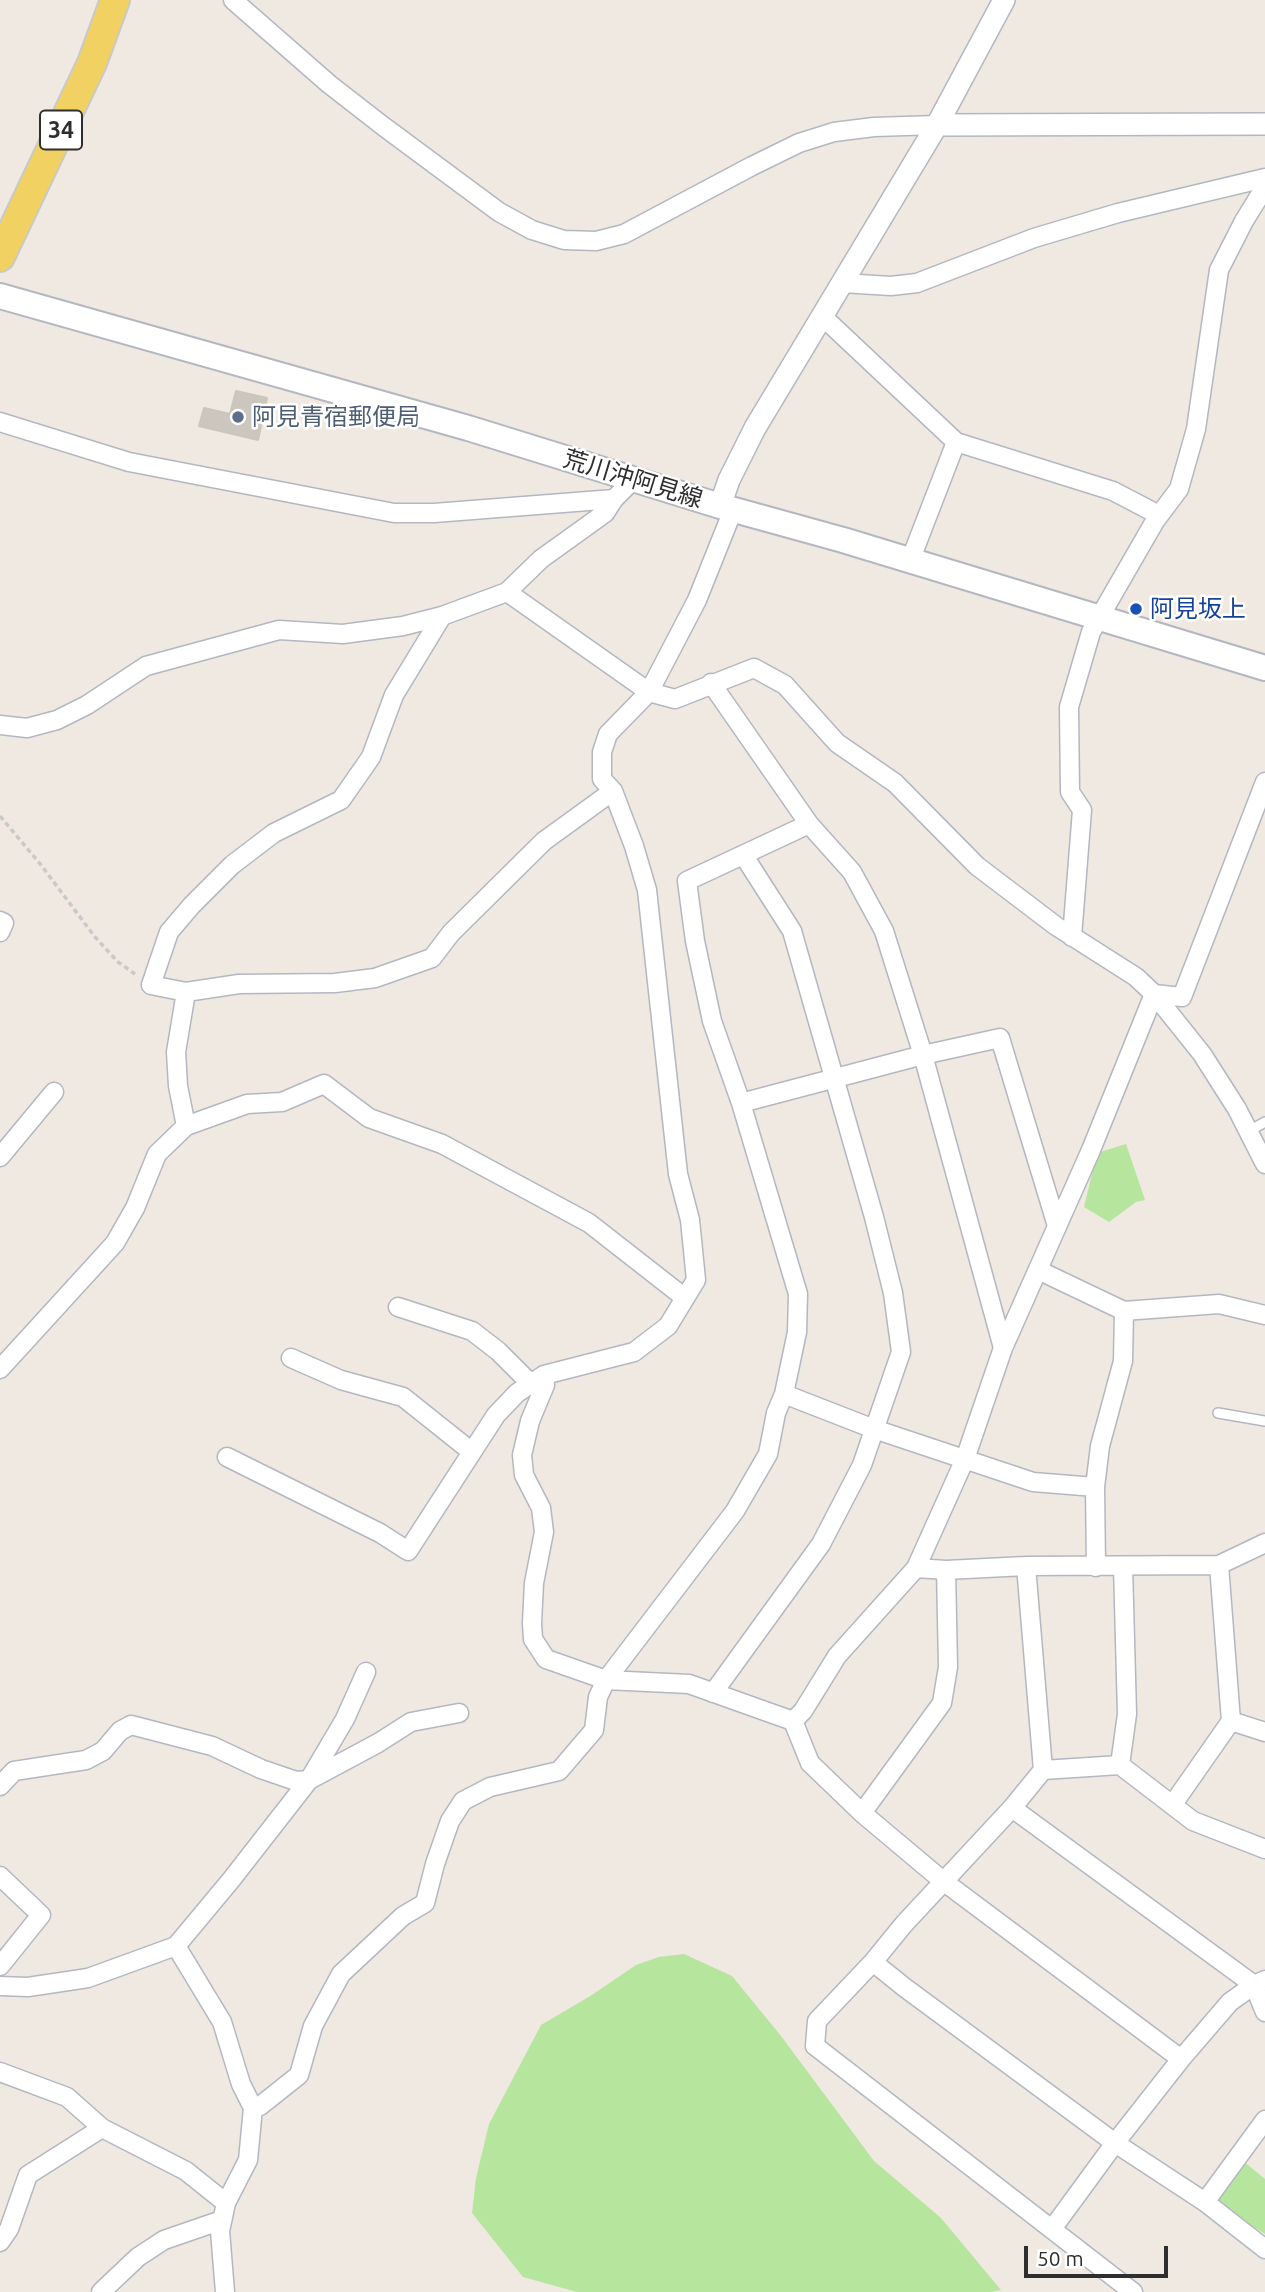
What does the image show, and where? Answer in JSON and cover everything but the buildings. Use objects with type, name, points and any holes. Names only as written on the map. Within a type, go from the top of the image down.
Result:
[{"type":"main road","name":"34","points":[[0,257],[92,63],[115,0]]},
{"type":"main road","name":"荒川沖阿見線","points":[[0,296],[468,428],[726,508],[842,540],[1265,668]]},
{"type":"street","points":[[233,0],[340,92],[499,212],[532,230],[564,240],[596,241],[624,234],[799,143],[834,132],[874,127],[937,125],[1265,124]]},
{"type":"street","points":[[227,1457],[380,1533],[408,1550],[496,1415],[517,1393],[538,1379],[634,1352],[668,1326],[696,1280],[690,1220],[678,1174],[647,890],[613,791],[602,779],[601,752],[608,733],[649,692],[697,600],[726,508],[733,472],[755,428],[937,125],[1004,0]]},
{"type":"street","points":[[842,283],[891,286],[917,283],[1046,235],[1118,213],[1265,178]]},
{"type":"street","points":[[1072,937],[1082,810],[1070,792],[1069,707],[1091,632],[1159,515],[1180,489],[1196,429],[1219,270],[1265,187]]},
{"type":"street","points":[[822,316],[956,442],[1113,491],[1159,515]]},
{"type":"street","points":[[2,429],[129,462],[394,513],[434,513],[614,499]]},
{"type":"street","points":[[911,561],[956,442]]},
{"type":"street","points":[[0,725],[27,728],[57,720],[87,705],[146,666],[279,630],[343,634],[403,626],[442,616],[508,592],[541,559],[605,513],[614,499],[634,479]]},
{"type":"street","points":[[508,592],[649,692],[675,699],[710,683],[754,668],[785,685],[836,743],[895,783],[977,866],[1072,937],[1136,977],[1154,994],[1202,1054],[1237,1109],[1265,1164]]},
{"type":"street","points":[[442,616],[394,695],[371,757],[341,800],[274,833],[232,865],[169,932],[151,985],[186,992],[239,984],[335,984],[374,978],[432,958],[451,933],[544,841],[613,791]]},
{"type":"street","points":[[710,683],[808,824],[852,872],[884,931],[923,1055],[1003,1348]]},
{"type":"street","points":[[1154,994],[1182,997],[1261,809],[1265,782]]},
{"type":"street","points":[[253,2108],[260,2106],[299,2075],[313,2026],[341,1974],[403,1916],[425,1903],[450,1821],[463,1801],[491,1787],[559,1771],[594,1730],[598,1697],[606,1680],[735,1511],[768,1454],[797,1332],[798,1294],[741,1103],[712,1021],[695,941],[687,881],[808,824]]},
{"type":"street","points":[[713,1693],[821,1544],[862,1465],[901,1352],[893,1293],[835,1077],[792,931],[744,856]]},
{"type":"street","points":[[0,921],[4,923],[0,932]]},
{"type":"street","points":[[186,992],[176,1052],[178,1086],[186,1126]]},
{"type":"street","points":[[793,1721],[803,1711],[836,1656],[916,1568],[965,1459],[1003,1348],[1121,1080],[1154,994]]},
{"type":"street","points":[[741,1103],[835,1077],[1000,1038],[1057,1226]]},
{"type":"street","points":[[0,1369],[115,1243],[135,1208],[157,1154],[186,1126],[247,1104],[282,1102],[324,1084],[369,1118],[442,1144],[589,1223],[685,1298]]},
{"type":"street","points":[[0,1157],[54,1092]]},
{"type":"street","points":[[1038,1270],[1124,1311],[1219,1304],[1265,1315]]},
{"type":"street","points":[[398,1307],[472,1331],[545,1385],[530,1421],[522,1455],[524,1475],[541,1508],[544,1532],[534,1583],[531,1623],[533,1639],[546,1659],[606,1680],[689,1684],[793,1721],[810,1763],[862,1814],[943,1881],[1181,2059]]},
{"type":"street","points":[[1096,1567],[1095,1487],[1100,1446],[1122,1361],[1124,1311]]},
{"type":"street","points":[[291,1358],[341,1380],[403,1397],[472,1452]]},
{"type":"street","points":[[784,1394],[874,1429],[1033,1482],[1095,1487]]},
{"type":"street","points":[[916,1568],[946,1570],[1026,1566],[1219,1564],[1265,1543]]},
{"type":"street","points":[[1173,1804],[1231,1721],[1219,1564]]},
{"type":"street","points":[[1026,1566],[1043,1770],[1012,1808],[817,2021],[815,2046],[1133,2292]]},
{"type":"street","points":[[1120,1765],[1127,1714],[1123,1566]]},
{"type":"street","points":[[862,1814],[942,1703],[948,1667],[946,1570]]},
{"type":"street","points":[[0,1986],[28,1987],[88,1979],[176,1945],[309,1780],[345,1718],[366,1672]]},
{"type":"street","points":[[0,1786],[14,1771],[86,1760],[103,1751],[120,1731],[131,1725],[212,1746],[261,1769],[296,1781],[309,1780],[411,1722],[459,1713]]},
{"type":"street","points":[[1231,1721],[1265,1732]]},
{"type":"street","points":[[1043,1770],[1120,1765],[1193,1821],[1265,1849]]},
{"type":"street","points":[[1012,1808],[1259,1982],[1265,2012]]},
{"type":"street","points":[[0,1876],[41,1915],[0,1966]]},
{"type":"street","points":[[176,1945],[222,2022],[241,2084],[253,2108],[248,2160],[224,2211],[220,2231],[225,2292]]},
{"type":"street","points":[[873,1962],[1115,2143],[1205,2202],[1265,2249]]},
{"type":"street","points":[[1052,2228],[1181,2059],[1230,2002],[1259,1982]]},
{"type":"street","points":[[0,2072],[67,2097],[102,2128],[186,2171],[224,2211]]},
{"type":"street","points":[[1205,2202],[1265,2120]]},
{"type":"street","points":[[0,2242],[9,2229],[28,2175],[102,2128]]},
{"type":"street","points":[[101,2292],[138,2257],[164,2240],[224,2211]]},
{"type":"lane","points":[[1248,1132],[1265,1122]]},
{"type":"lane","points":[[1218,1413],[1265,1421]]},
{"type":"path","points":[[0,816],[41,864],[95,937],[118,962],[151,985]]},
{"type":"green space","points":[[1126,1144],[1145,1200],[1136,1202],[1109,1222],[1084,1207],[1097,1153]]},
{"type":"green space","points":[[684,1954],[732,1976],[781,2036],[874,2161],[941,2218],[1001,2290],[577,2292],[523,2277],[472,2213],[476,2178],[489,2124],[541,2025],[636,1965],[659,1957]]},
{"type":"green space","points":[[1242,2160],[1265,2179],[1265,2234],[1210,2200]]},
{"type":"place","name":"阿見青宿郵便局","points":[[238,417]]},
{"type":"place","name":"阿見坂上","points":[[1136,609]]}]
